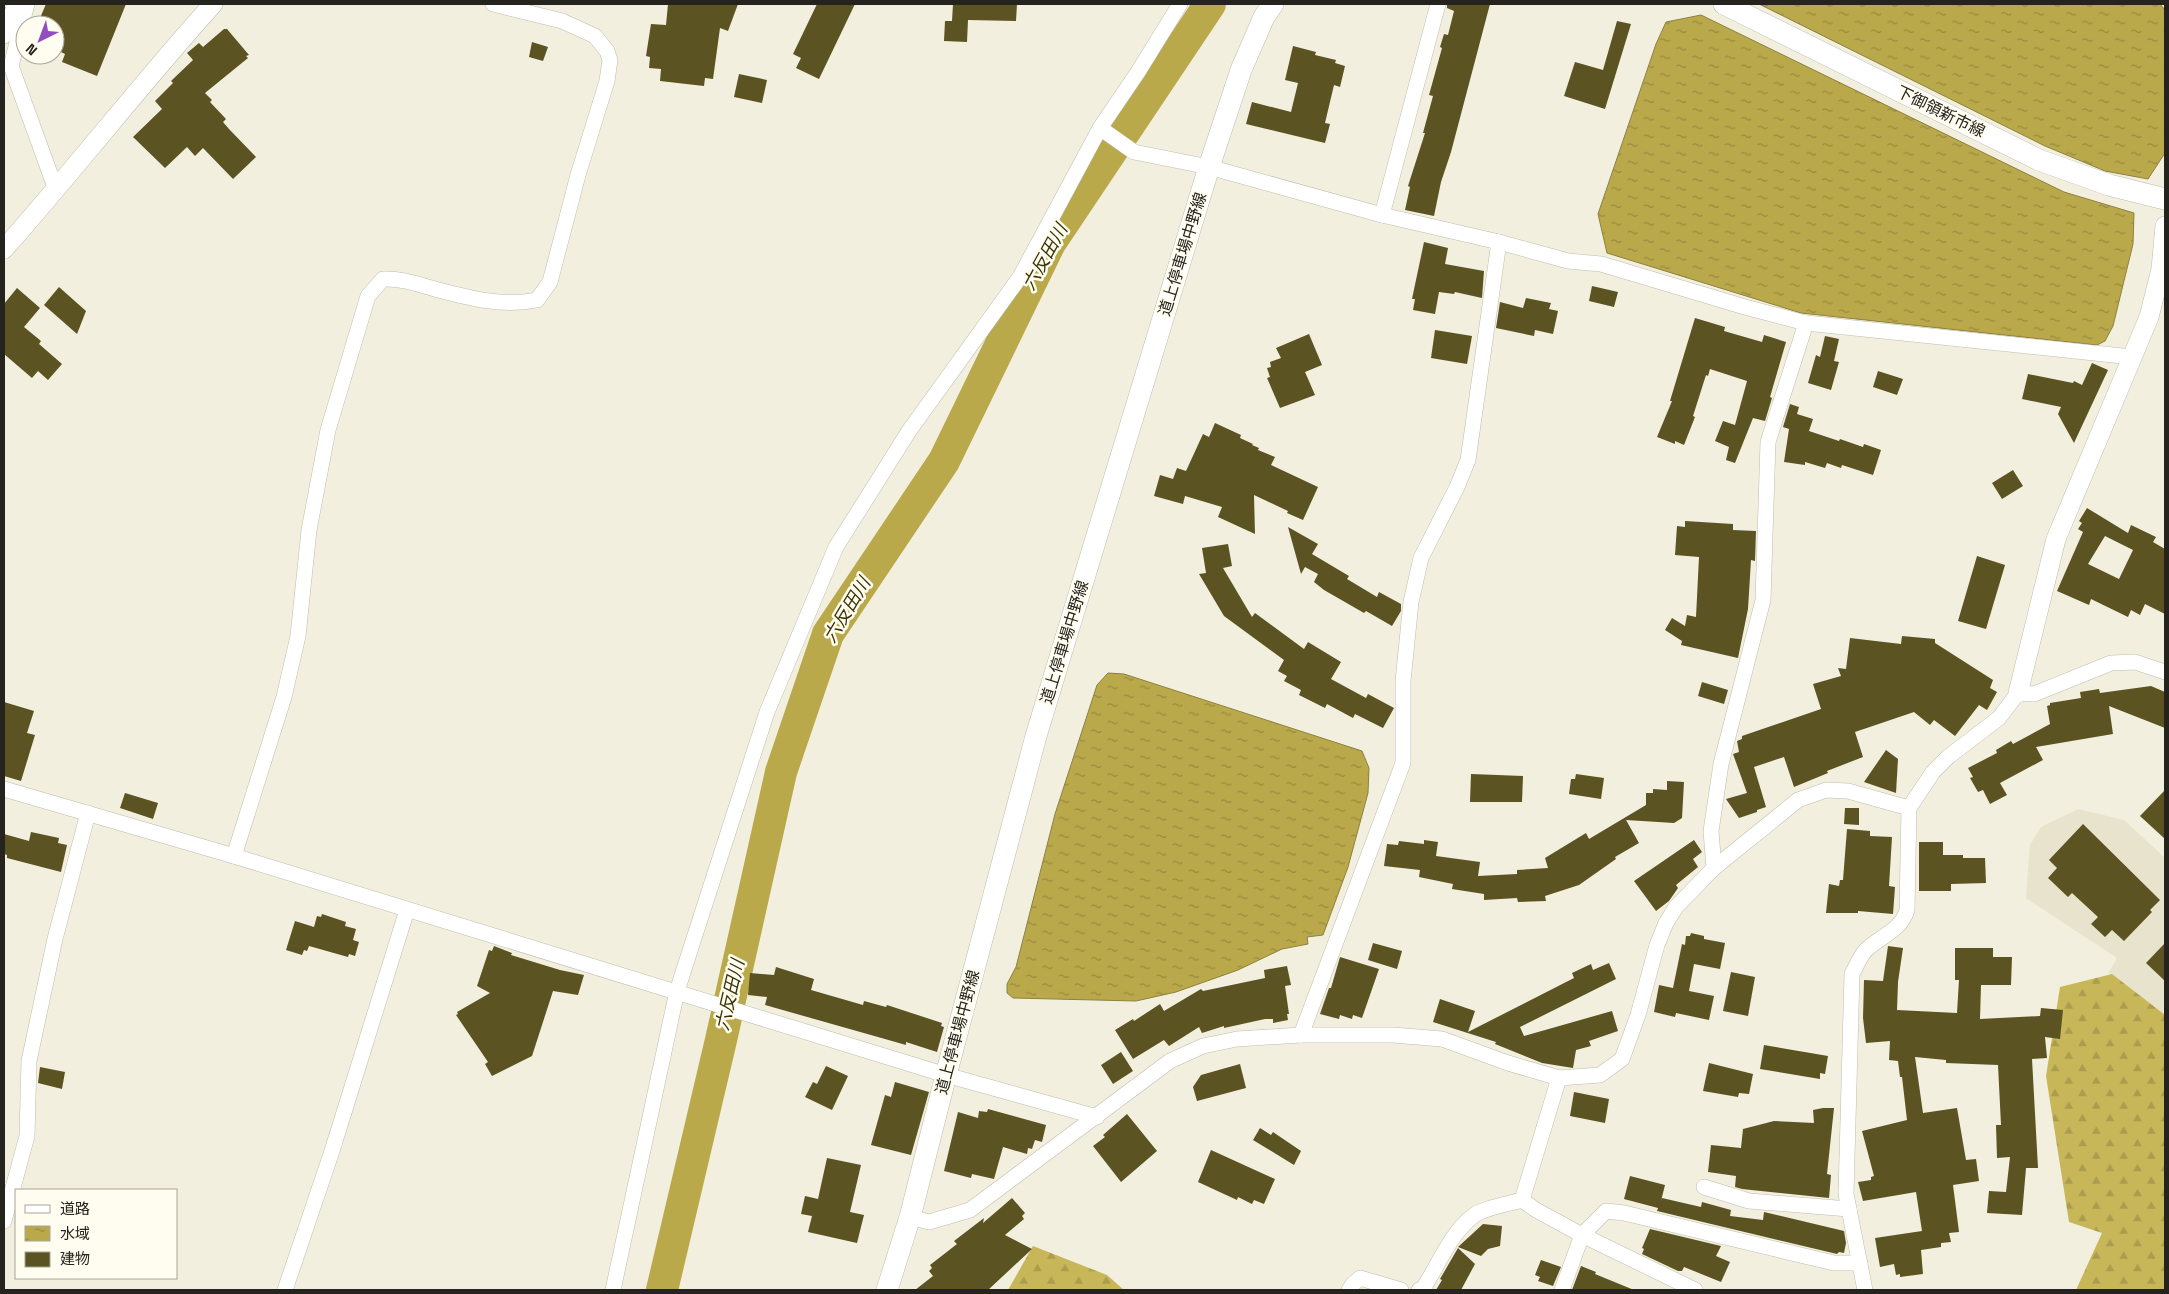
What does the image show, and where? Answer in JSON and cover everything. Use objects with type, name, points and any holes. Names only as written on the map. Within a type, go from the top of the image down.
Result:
[{"type":"main road","name":"道上停車場中野線","points":[[887,1290],[910,1217],[1036,736],[1240,70],[1264,17],[1273,4]]},
{"type":"main road","name":"下御領新市線","points":[[1724,4],[2039,160],[2110,185],[2165,199]]},
{"type":"street","points":[[4,36],[15,4]]},
{"type":"street","points":[[27,4],[11,66],[56,190]]},
{"type":"street","points":[[4,249],[56,190],[148,77],[213,4]]},
{"type":"street","points":[[234,856],[284,698],[298,636],[309,530],[328,430],[368,296],[383,279],[397,278],[474,299],[518,304],[537,300],[550,282],[578,175],[607,81],[610,60],[607,51],[595,36],[562,21],[493,4]]},
{"type":"street","points":[[613,1290],[682,993],[767,712],[836,547],[909,431],[1020,277],[1100,128],[1138,72],[1180,4]]},
{"type":"street","points":[[1382,215],[1438,4]]},
{"type":"street","points":[[1100,128],[1134,152],[1209,167],[1382,215],[1499,242],[1568,261],[1601,264],[1744,307],[1806,322],[2132,357]]},
{"type":"street","points":[[1865,1290],[1846,1194],[1852,974],[1864,951],[1899,926],[1905,917],[1907,910],[1909,808],[1932,772],[1948,757],[1999,718],[2018,693],[2056,538],[2132,357],[2163,271],[2165,226]]},
{"type":"street","points":[[1301,1035],[1403,763],[1403,681],[1411,602],[1421,558],[1457,487],[1468,460],[1499,242]]},
{"type":"street","points":[[1714,868],[1712,831],[1722,764],[1763,600],[1768,442],[1806,322]]},
{"type":"street","points":[[2018,693],[2034,694],[2111,663],[2135,662],[2165,672]]},
{"type":"street","points":[[4,789],[234,856],[946,1075],[1097,1117]]},
{"type":"street","points":[[910,1217],[929,1222],[970,1210],[1170,1061],[1203,1046],[1237,1039],[1301,1035],[1393,1035],[1442,1039],[1558,1078],[1600,1075],[1622,1059],[1638,1015],[1657,946],[1666,923],[1676,907],[1714,868],[1798,800],[1826,790],[1848,791],[1909,808]]},
{"type":"street","points":[[4,1221],[27,1136],[31,1051],[55,939],[88,813]]},
{"type":"street","points":[[285,1290],[332,1151],[407,910]]},
{"type":"street","points":[[1522,1200],[1558,1078]]},
{"type":"street","points":[[1704,1187],[1749,1201],[1849,1208]]},
{"type":"street","points":[[1522,1200],[1536,1210],[1582,1235],[1695,1290]]},
{"type":"street","points":[[1419,1290],[1422,1290],[1430,1278],[1451,1240],[1474,1215],[1522,1200]]},
{"type":"street","points":[[1562,1290],[1582,1235],[1606,1211],[1624,1213],[1834,1263],[1860,1263]]},
{"type":"street","points":[[1349,1290],[1360,1278],[1401,1290]]},
{"type":"shaded area","points":[[2078,809],[2124,820],[2165,858],[2165,1025],[2112,984],[2109,972],[2117,958],[2026,898],[2030,845],[2041,827]]},
{"type":"green space","points":[[2112,974],[2165,1015],[2165,1290],[2076,1290],[2102,1233],[2069,1222],[2046,1076],[2060,987]]},
{"type":"green space","points":[[1033,1246],[1107,1275],[1124,1290],[1008,1290]]},
{"type":"water","points":[[1759,4],[2160,4],[2165,10],[2165,153],[2148,179],[2105,171],[2045,146]]},
{"type":"water","points":[[1701,15],[2064,192],[2134,213],[2133,244],[2113,326],[2105,341],[2097,345],[1801,313],[1607,253],[1598,214],[1656,44],[1666,22]]},
{"type":"water","points":[[1108,673],[1124,674],[1362,751],[1369,768],[1368,793],[1348,867],[1323,935],[1307,937],[1308,944],[1282,949],[1238,970],[1176,992],[1136,1001],[1013,998],[1007,993],[1007,984],[1016,967],[1055,814],[1097,685]]},
{"type":"building","points":[[46,4],[126,4],[97,76],[65,63],[65,15],[41,15]]},
{"type":"building","points":[[668,4],[738,4],[728,31],[720,28],[713,79],[705,78],[704,86],[660,81],[661,69],[649,68],[650,57],[646,56],[651,24],[666,25]]},
{"type":"building","points":[[817,4],[855,4],[819,79],[796,68],[801,58],[793,54]]},
{"type":"building","points":[[953,4],[1017,4],[1016,21],[968,20],[967,42],[944,41],[945,21],[952,21]]},
{"type":"building","points":[[1447,4],[1490,4],[1451,152],[1441,182],[1434,216],[1405,210],[1410,187],[1408,186],[1425,133],[1423,133],[1433,96],[1429,95],[1442,48],[1440,47],[1444,34],[1448,35],[1454,11],[1447,8]]},
{"type":"building","points":[[1617,21],[1631,24],[1605,109],[1564,96],[1575,62],[1603,70]]},
{"type":"building","points":[[224,29],[227,29],[249,55],[246,56],[248,58],[205,93],[212,100],[210,102],[226,119],[223,122],[256,157],[233,179],[203,148],[195,156],[187,147],[165,168],[133,137],[162,109],[155,101],[173,83],[171,81],[193,60],[187,53],[199,43],[203,47]]},
{"type":"building","points":[[532,42],[548,47],[543,61],[529,57]]},
{"type":"building","points":[[1293,46],[1316,52],[1315,55],[1336,60],[1335,63],[1345,66],[1340,87],[1334,85],[1325,123],[1330,124],[1325,143],[1246,124],[1252,102],[1291,112],[1298,83],[1285,80]]},
{"type":"building","points":[[739,74],[767,80],[762,103],[734,97]]},
{"type":"building","points":[[1424,242],[1448,248],[1445,264],[1484,271],[1482,298],[1455,292],[1454,294],[1439,292],[1435,314],[1413,310],[1415,299],[1412,299]]},
{"type":"building","points":[[1592,286],[1618,292],[1614,307],[1589,301]]},
{"type":"building","points":[[59,287],[86,311],[77,334],[44,305]]},
{"type":"building","points":[[17,288],[40,308],[24,327],[41,341],[39,344],[62,364],[48,380],[38,371],[32,378],[4,354],[4,304]]},
{"type":"building","points":[[1526,298],[1551,303],[1549,309],[1558,311],[1553,334],[1535,330],[1534,336],[1496,328],[1500,302],[1523,308]]},
{"type":"building","points":[[1695,318],[1725,327],[1724,331],[1762,342],[1764,335],[1786,342],[1765,421],[1753,418],[1735,463],[1726,460],[1729,447],[1715,441],[1723,421],[1735,425],[1747,381],[1710,369],[1708,376],[1706,375],[1693,416],[1695,417],[1684,445],[1675,441],[1675,444],[1657,437],[1672,401],[1670,401]]},
{"type":"building","points":[[1435,330],[1472,336],[1467,364],[1431,358]]},
{"type":"building","points":[[1309,334],[1322,365],[1305,372],[1315,395],[1280,408],[1267,378],[1270,377],[1267,368],[1271,367],[1270,362],[1281,358],[1276,348]]},
{"type":"building","points":[[1825,336],[1839,339],[1834,361],[1839,362],[1831,390],[1808,383],[1816,355],[1820,357]]},
{"type":"building","points":[[2092,363],[2108,370],[2074,443],[2058,414],[2061,407],[2022,399],[2028,374],[2073,383],[2074,381],[2082,385]]},
{"type":"building","points":[[1878,371],[1903,379],[1897,395],[1873,387]]},
{"type":"building","points":[[1790,404],[1799,407],[1797,414],[1813,419],[1809,431],[1839,441],[1840,439],[1863,447],[1864,444],[1881,450],[1873,475],[1842,465],[1841,468],[1827,463],[1825,468],[1805,462],[1805,465],[1784,462],[1789,429],[1783,427]]},
{"type":"building","points":[[1215,423],[1241,435],[1240,438],[1259,448],[1258,450],[1275,457],[1271,465],[1318,487],[1303,520],[1254,495],[1255,534],[1218,517],[1222,507],[1185,496],[1183,504],[1154,496],[1160,475],[1173,479],[1177,468],[1186,471],[1203,434],[1209,437]]},
{"type":"building","points":[[2013,470],[2023,486],[2002,499],[1992,483]]},
{"type":"building","points":[[2087,508],[2128,533],[2131,525],[2156,537],[2153,542],[2165,549],[2165,614],[2145,604],[2140,615],[2131,610],[2128,617],[2091,599],[2089,605],[2057,591],[2083,532],[2078,529],[2082,523],[2079,521]],"holes":[[[2105,536],[2133,550],[2119,579],[2088,564]]]},
{"type":"building","points":[[1685,521],[1733,524],[1733,530],[1756,531],[1755,561],[1751,560],[1748,609],[1738,658],[1681,645],[1682,641],[1665,630],[1672,618],[1685,626],[1687,615],[1696,617],[1699,557],[1675,555],[1677,526],[1685,527]]},
{"type":"building","points":[[1288,527],[1318,544],[1312,554],[1349,576],[1347,579],[1377,597],[1379,592],[1401,604],[1401,611],[1392,626],[1366,611],[1364,613],[1324,590],[1314,582],[1318,574],[1305,567],[1301,574]]},
{"type":"building","points":[[1228,544],[1232,566],[1223,568],[1252,617],[1255,613],[1304,649],[1308,642],[1341,662],[1331,679],[1366,698],[1368,694],[1394,708],[1383,728],[1355,714],[1353,718],[1327,704],[1325,708],[1299,695],[1301,690],[1284,681],[1287,676],[1278,671],[1284,660],[1224,616],[1199,574],[1206,573],[1202,548]]},
{"type":"building","points":[[1977,556],[2005,565],[1986,629],[1958,621]]},
{"type":"building","points":[[1902,636],[1935,639],[1935,643],[1993,680],[1990,688],[1997,692],[1987,710],[1979,705],[1955,736],[1934,720],[1930,725],[1914,712],[1855,732],[1863,757],[1827,771],[1828,773],[1794,787],[1784,757],[1754,767],[1766,807],[1739,818],[1726,799],[1747,793],[1733,754],[1739,752],[1737,741],[1742,739],[1742,736],[1821,709],[1813,684],[1841,676],[1838,668],[1846,669],[1850,638],[1901,644]]},
{"type":"building","points":[[1702,682],[1728,690],[1724,704],[1698,696]]},
{"type":"building","points":[[2151,686],[2165,692],[2165,728],[2109,706],[2113,734],[2036,747],[2043,760],[2000,783],[2007,795],[1990,804],[1983,790],[1978,792],[1970,778],[1973,777],[1968,768],[1997,753],[1996,750],[2011,741],[2013,744],[2050,724],[2047,706],[2050,703],[2081,698],[2080,692],[2099,689],[2100,693]]},
{"type":"building","points":[[4,702],[34,711],[27,733],[35,735],[21,781],[4,776]]},
{"type":"building","points":[[1886,750],[1898,759],[1896,793],[1864,782]]},
{"type":"building","points":[[1471,774],[1523,776],[1522,802],[1470,802]]},
{"type":"building","points":[[1576,774],[1604,778],[1601,799],[1569,794],[1571,779],[1575,779]]},
{"type":"building","points":[[1667,781],[1684,782],[1682,818],[1674,823],[1626,820],[1639,843],[1615,857],[1616,859],[1579,885],[1545,896],[1546,901],[1518,902],[1517,898],[1484,900],[1484,894],[1452,889],[1453,884],[1419,877],[1420,870],[1384,866],[1387,844],[1398,845],[1399,841],[1424,844],[1424,840],[1438,842],[1436,856],[1480,862],[1478,876],[1517,874],[1517,870],[1548,868],[1545,858],[1586,833],[1589,839],[1646,805],[1646,793],[1653,793],[1653,789],[1667,790]]},
{"type":"building","points":[[2165,790],[2165,839],[2140,816]]},
{"type":"building","points":[[125,793],[158,803],[153,819],[120,808]]},
{"type":"building","points":[[1845,808],[1859,808],[1859,825],[1844,824]]},
{"type":"building","points":[[2083,824],[2160,900],[2150,910],[2152,912],[2124,941],[2112,930],[2105,937],[2091,924],[2098,917],[2072,893],[2068,897],[2048,878],[2057,868],[2049,860]]},
{"type":"building","points":[[1847,829],[1870,831],[1870,836],[1892,837],[1889,886],[1895,887],[1893,914],[1858,911],[1858,913],[1826,913],[1829,884],[1839,886],[1840,880],[1843,880]]},
{"type":"building","points":[[31,832],[59,838],[58,843],[67,845],[61,872],[7,858],[7,855],[4,854],[4,834],[29,841]]},
{"type":"building","points":[[1694,840],[1702,852],[1693,859],[1698,867],[1676,885],[1678,888],[1669,901],[1656,911],[1634,881]]},
{"type":"building","points":[[1919,842],[1943,842],[1943,855],[1963,855],[1963,858],[1985,858],[1986,883],[1951,884],[1951,891],[1919,891]]},
{"type":"building","points":[[322,914],[346,922],[345,926],[356,929],[353,940],[359,942],[355,956],[349,954],[348,957],[309,946],[302,955],[286,950],[295,921],[314,927],[317,916],[321,917]]},
{"type":"building","points":[[1691,933],[1704,936],[1704,939],[1725,943],[1720,969],[1694,964],[1689,991],[1714,996],[1709,1020],[1676,1013],[1675,1017],[1654,1012],[1659,985],[1673,988],[1682,944],[1685,945],[1686,936],[1690,936]]},
{"type":"building","points":[[1373,943],[1402,951],[1397,969],[1368,960]]},
{"type":"building","points":[[2165,943],[2165,981],[2146,963]]},
{"type":"building","points":[[494,946],[512,953],[511,955],[560,970],[584,975],[578,995],[553,991],[532,1056],[492,1076],[485,1064],[488,1062],[456,1015],[458,1014],[457,1012],[490,993],[477,986],[489,950],[492,951]]},
{"type":"building","points":[[1888,946],[1903,948],[1898,982],[1897,1010],[1957,1013],[1959,980],[1955,980],[1955,948],[1993,948],[1993,957],[2012,957],[2011,985],[1981,985],[1980,1019],[2040,1016],[2041,1008],[2063,1010],[2060,1039],[2045,1037],[2047,1058],[2032,1059],[2038,1168],[2026,1168],[2022,1215],[1987,1213],[1989,1191],[2006,1192],[2010,1157],[1997,1158],[1996,1125],[2001,1125],[1998,1065],[1946,1063],[1946,1060],[1915,1057],[1923,1113],[1957,1108],[1966,1160],[1976,1159],[1979,1181],[1953,1185],[1959,1232],[1949,1233],[1951,1242],[1941,1243],[1941,1247],[1921,1250],[1923,1274],[1900,1277],[1900,1274],[1896,1275],[1894,1264],[1880,1267],[1875,1238],[1922,1231],[1916,1192],[1863,1201],[1858,1182],[1871,1180],[1871,1177],[1874,1176],[1862,1131],[1907,1120],[1902,1077],[1900,1077],[1898,1061],[1889,1060],[1890,1041],[1866,1043],[1863,1018],[1864,980],[1883,981]]},
{"type":"building","points":[[1340,957],[1379,969],[1362,1018],[1353,1015],[1352,1019],[1340,1015],[1339,1019],[1320,1014],[1329,988],[1331,988]]},
{"type":"building","points":[[1609,963],[1616,979],[1520,1027],[1524,1036],[1612,1011],[1618,1031],[1589,1041],[1591,1046],[1576,1050],[1573,1068],[1542,1063],[1495,1044],[1496,1042],[1433,1022],[1440,999],[1475,1011],[1468,1032],[1574,978],[1572,973],[1591,964],[1593,970]]},
{"type":"building","points":[[1287,966],[1291,985],[1285,986],[1289,1014],[1287,1014],[1288,1020],[1273,1023],[1273,1019],[1265,1019],[1224,1028],[1224,1026],[1202,1033],[1199,1027],[1169,1046],[1164,1040],[1133,1059],[1115,1030],[1133,1019],[1134,1021],[1160,1004],[1164,1011],[1201,989],[1203,991],[1265,978],[1264,970]]},
{"type":"building","points":[[776,967],[814,979],[811,990],[863,1005],[864,1001],[886,1007],[887,1005],[942,1023],[941,1026],[944,1027],[937,1052],[765,1005],[767,997],[748,995],[750,973],[774,975]]},
{"type":"building","points":[[1731,972],[1755,977],[1748,1016],[1723,1011]]},
{"type":"building","points":[[1764,1045],[1828,1056],[1825,1074],[1820,1073],[1820,1079],[1760,1069]]},
{"type":"building","points":[[1121,1052],[1133,1071],[1113,1084],[1101,1065]]},
{"type":"building","points":[[1709,1063],[1753,1074],[1749,1094],[1739,1093],[1738,1097],[1703,1091]]},
{"type":"building","points":[[1240,1064],[1246,1088],[1197,1101],[1193,1087],[1201,1075]]},
{"type":"building","points":[[826,1066],[848,1076],[832,1110],[805,1097],[813,1082],[817,1084]]},
{"type":"building","points":[[40,1067],[65,1072],[62,1089],[38,1083]]},
{"type":"building","points":[[895,1082],[929,1092],[911,1155],[871,1145],[885,1095],[891,1097]]},
{"type":"building","points":[[1574,1092],[1609,1099],[1605,1123],[1570,1116]]},
{"type":"building","points":[[1834,1108],[1827,1174],[1831,1175],[1829,1198],[1742,1189],[1735,1187],[1736,1176],[1708,1172],[1711,1145],[1741,1148],[1743,1129],[1774,1121],[1814,1123],[1813,1110]]},
{"type":"building","points":[[988,1109],[1046,1125],[1042,1142],[1035,1140],[1032,1149],[1028,1148],[1027,1154],[1003,1147],[994,1179],[972,1174],[971,1178],[944,1171],[958,1112],[978,1118],[979,1111],[987,1112]]},
{"type":"building","points":[[1127,1114],[1157,1151],[1121,1182],[1093,1146],[1105,1137],[1103,1135]]},
{"type":"building","points":[[1260,1128],[1271,1135],[1273,1132],[1301,1151],[1294,1165],[1253,1140]]},
{"type":"building","points":[[1211,1150],[1275,1179],[1264,1204],[1254,1200],[1252,1204],[1238,1197],[1237,1200],[1198,1182]]},
{"type":"building","points":[[827,1158],[861,1165],[850,1212],[864,1215],[857,1243],[808,1232],[812,1216],[801,1214],[805,1196],[818,1199]]},
{"type":"building","points":[[1630,1176],[1665,1185],[1661,1201],[1662,1198],[1701,1207],[1702,1202],[1731,1210],[1730,1216],[1763,1220],[1764,1212],[1844,1231],[1846,1243],[1844,1253],[1839,1252],[1837,1254],[1657,1211],[1658,1208],[1624,1199]]},
{"type":"building","points":[[1012,1198],[1025,1213],[1022,1216],[1024,1219],[1005,1235],[1032,1249],[988,1290],[915,1290],[933,1276],[929,1271],[932,1268],[930,1265],[957,1244],[954,1241],[984,1218],[983,1223]]},
{"type":"building","points":[[1483,1224],[1502,1226],[1500,1246],[1488,1249],[1481,1256],[1458,1247]]},
{"type":"building","points":[[1650,1229],[1721,1246],[1716,1256],[1730,1262],[1721,1282],[1684,1267],[1682,1271],[1678,1271],[1642,1254],[1644,1249],[1642,1248]]},
{"type":"building","points":[[1458,1248],[1475,1264],[1461,1290],[1436,1290],[1442,1280],[1440,1279]]},
{"type":"building","points":[[1541,1260],[1561,1267],[1553,1286],[1538,1281],[1540,1277],[1535,1275]]},
{"type":"building","points":[[1581,1266],[1596,1272],[1595,1274],[1634,1290],[1572,1290]]},
{"type":"waterway","name":"六反田川","points":[[662,1290],[721,1040],[781,772],[828,634],[944,461],[1050,243],[1210,4]]}]
